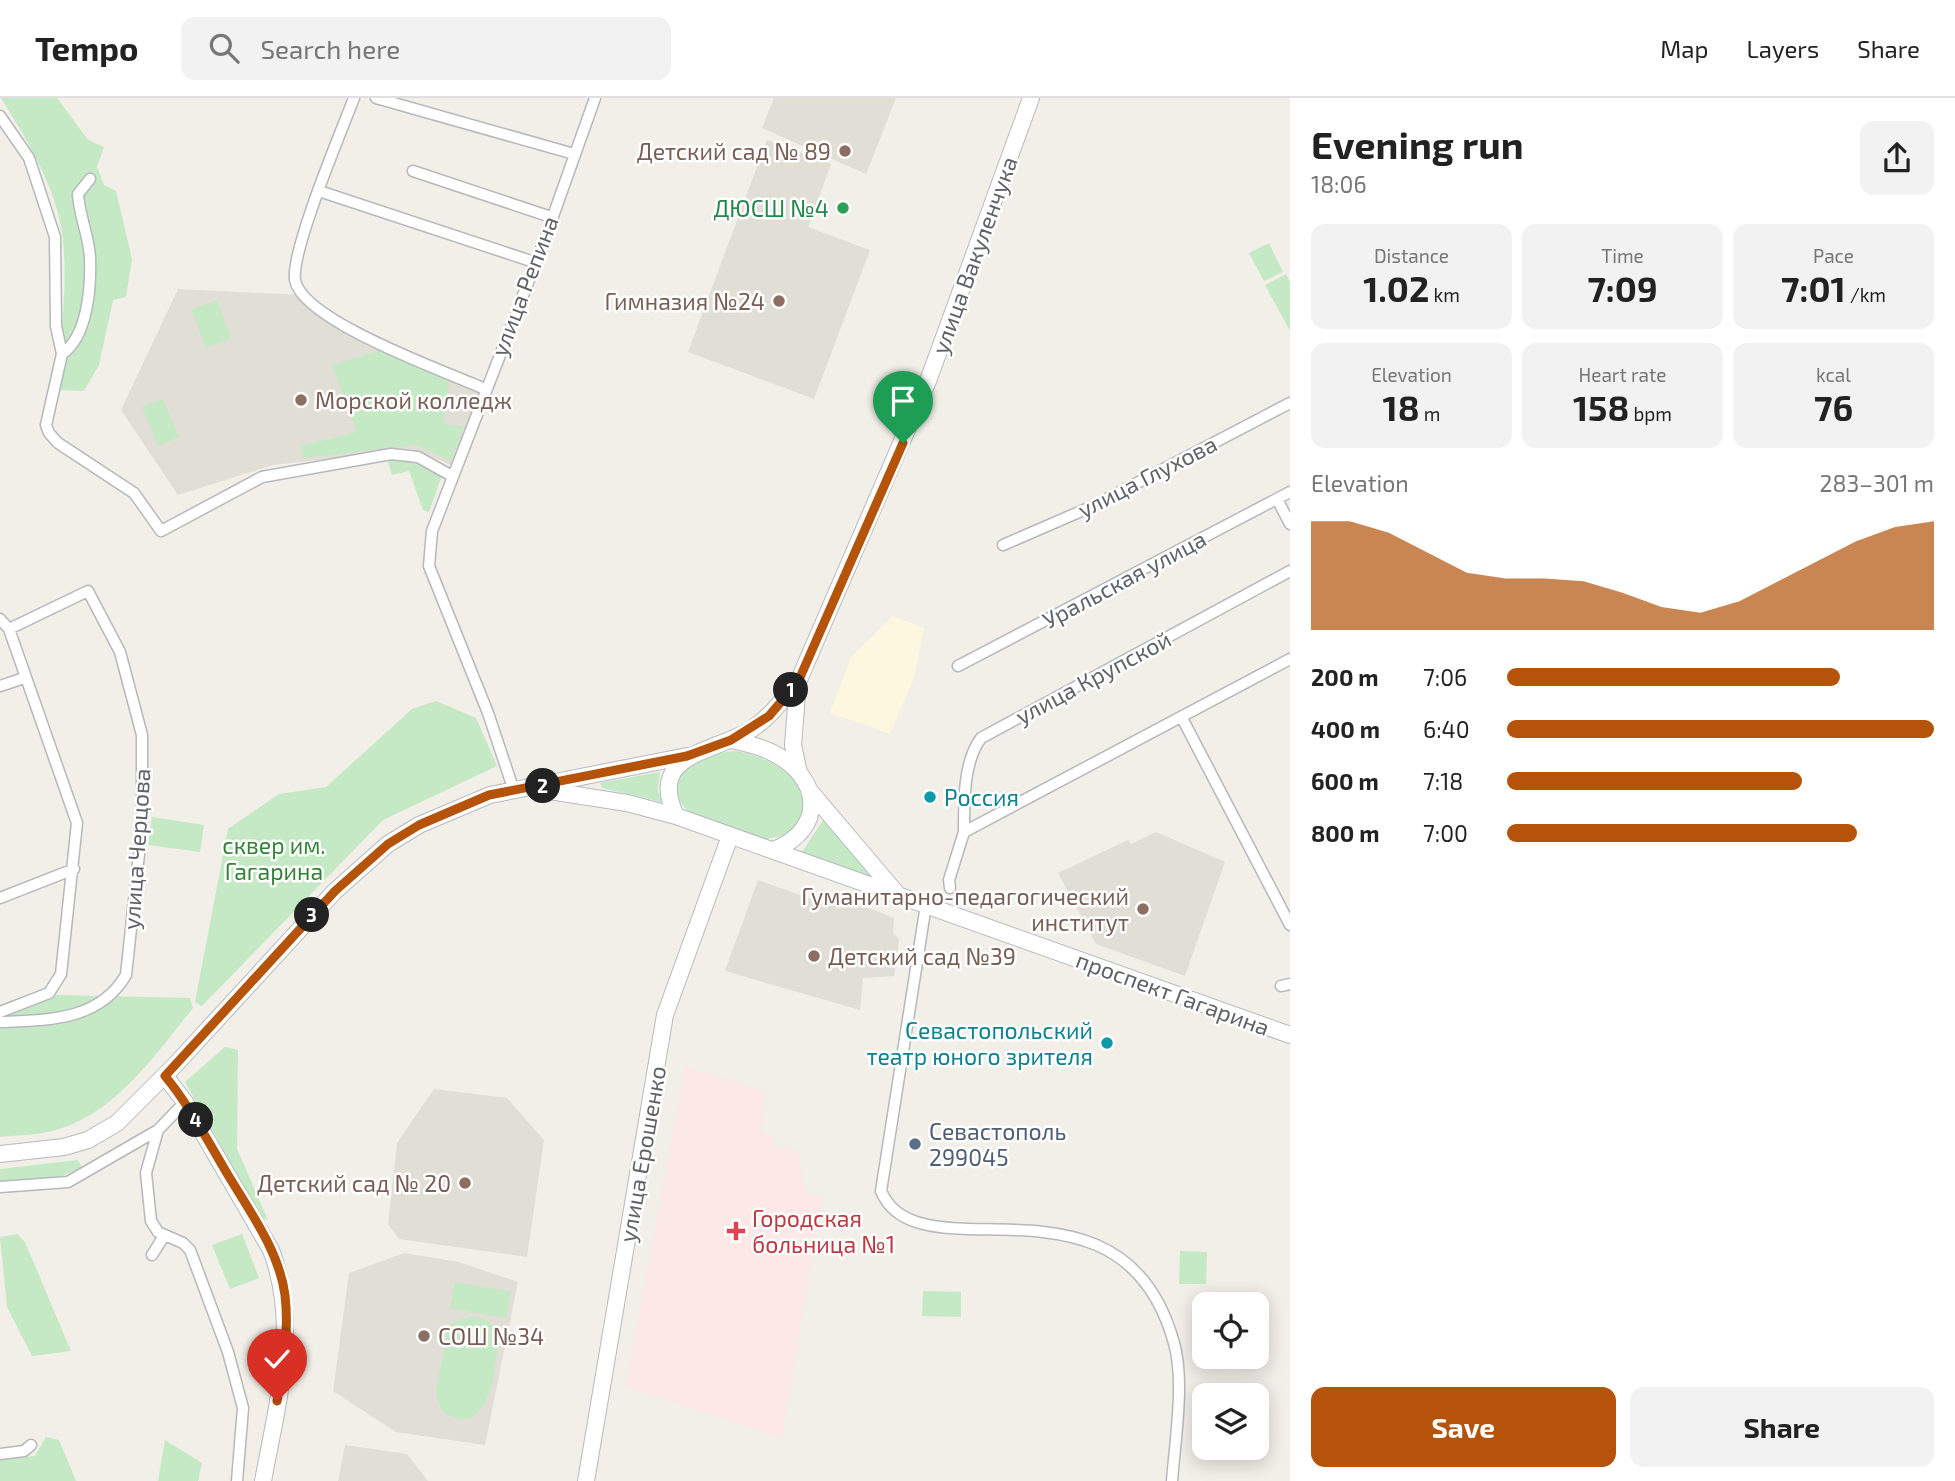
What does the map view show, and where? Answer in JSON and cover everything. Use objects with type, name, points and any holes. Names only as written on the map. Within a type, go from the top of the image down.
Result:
[{"type":"main road","name":"улица Вакуленчука","points":[[731,740],[769,716],[798,682],[928,381],[1031,98]]},
{"type":"main road","name":"улица Вакуленчука","points":[[798,682],[793,745],[799,774]]},
{"type":"main road","points":[[0,1154],[64,1147],[88,1140],[117,1123],[165,1076],[335,891],[388,844],[419,825],[470,801],[687,756],[731,740],[774,753],[799,774],[808,789],[898,895]]},
{"type":"main road","points":[[676,816],[669,800],[668,783],[675,768],[687,756]]},
{"type":"main road","points":[[535,788],[627,803],[676,816],[774,850],[789,844],[805,829],[812,810],[808,789]]},
{"type":"main road","name":"улица Ерошенко","points":[[586,1481],[665,1015],[730,836]]},
{"type":"main road","name":"проспект Гагарина","points":[[774,850],[1290,1035]]},
{"type":"main road","points":[[165,1076],[185,1102],[271,1250],[284,1293],[284,1363],[263,1481]]},
{"type":"street","points":[[354,98],[319,191],[295,277],[298,290],[343,328],[485,388]]},
{"type":"street","points":[[376,98],[574,154]]},
{"type":"street","name":"улица Репина","points":[[514,791],[488,713],[429,566],[432,531],[595,98]]},
{"type":"street","points":[[0,116],[29,158],[53,226],[56,326],[61,354],[47,425],[48,433],[58,443],[134,493],[161,531],[262,477],[391,454],[418,457],[452,476]]},
{"type":"street","points":[[413,171],[551,217]]},
{"type":"street","points":[[61,354],[71,346],[86,310],[90,257],[78,194],[90,179]]},
{"type":"street","points":[[319,191],[534,262]]},
{"type":"street","name":"улица Глухова","points":[[1003,545],[1093,506],[1290,403]]},
{"type":"street","name":"Уральская улица","points":[[958,666],[1290,492]]},
{"type":"street","points":[[1277,499],[1290,524]]},
{"type":"street","name":"улица Крупской","points":[[950,888],[949,880],[964,831],[964,795],[975,746],[981,738],[1290,571]]},
{"type":"street","name":"улица Черцова","points":[[0,1022],[75,1017],[117,992],[126,975],[142,826],[142,735],[120,652],[88,591],[9,629]]},
{"type":"street","points":[[0,619],[9,629],[77,823],[61,974],[49,993],[0,1012]]},
{"type":"street","points":[[964,831],[1290,659]]},
{"type":"street","points":[[0,686],[24,678]]},
{"type":"street","points":[[1182,718],[1290,925]]},
{"type":"street","points":[[0,898],[74,869]]},
{"type":"street","points":[[926,905],[881,1191],[886,1202],[897,1214],[933,1228],[1054,1231],[1100,1247],[1134,1267],[1163,1315],[1174,1344],[1178,1365],[1172,1481]]},
{"type":"street","points":[[0,1187],[68,1182],[158,1130],[185,1102]]},
{"type":"street","points":[[158,1130],[146,1173],[151,1222],[164,1236],[183,1243],[190,1250],[228,1353],[243,1408],[237,1481]]},
{"type":"street","points":[[152,1255],[164,1236]]},
{"type":"street","points":[[0,1454],[24,1451],[31,1445]]},
{"type":"shaded area","name":"Детский сад № 89","points":[[774,98],[896,98],[866,174],[762,128]]},
{"type":"shaded area","name":"Гимназия №24","points":[[767,140],[831,164],[808,227],[870,250],[814,399],[688,352]]},
{"type":"shaded area","name":"Морской колледж","points":[[178,289],[302,295],[331,324],[481,390],[451,465],[413,449],[273,465],[178,495],[121,410]]},
{"type":"shaded area","points":[[893,616],[924,628],[914,678],[890,734],[830,713],[851,657]]},
{"type":"shaded area","name":"Гуманитарно-педагогический институт","points":[[1156,832],[1225,862],[1185,976],[1096,944],[1058,873],[1128,840],[1131,844]]},
{"type":"shaded area","name":"Детский сад №39","points":[[758,880],[817,901],[821,889],[894,918],[893,932],[899,940],[894,976],[863,978],[860,1010],[725,971]]},
{"type":"shaded area","name":"Городская больница №1","points":[[685,1067],[765,1091],[761,1131],[774,1140],[774,1147],[798,1150],[805,1193],[822,1196],[782,1438],[626,1387]]},
{"type":"shaded area","name":"Детский сад № 20","points":[[434,1089],[507,1098],[544,1140],[527,1257],[399,1239],[388,1224],[397,1143]]},
{"type":"shaded area","name":"СОШ №34","points":[[404,1253],[459,1262],[518,1282],[485,1445],[396,1432],[333,1391],[349,1273]]},
{"type":"shaded area","points":[[345,1445],[407,1454],[428,1481],[338,1481]]},
{"type":"green space","points":[[1,98],[57,98],[88,140],[104,147],[97,167],[104,185],[116,191],[132,259],[126,297],[113,300],[99,365],[84,391],[57,390],[65,277],[60,221],[40,166]]},
{"type":"green space","points":[[1269,243],[1283,272],[1264,281],[1249,253]]},
{"type":"green space","points":[[1286,274],[1290,282],[1290,331],[1265,285]]},
{"type":"green space","points":[[217,300],[231,338],[206,348],[191,309]]},
{"type":"green space","points":[[381,350],[450,379],[443,424],[464,427],[451,461],[416,445],[303,458],[301,446],[357,432],[332,365]]},
{"type":"green space","points":[[163,399],[179,437],[158,446],[142,407]]},
{"type":"green space","points":[[393,458],[418,462],[442,475],[429,512],[423,510],[409,471],[392,475],[388,462]]},
{"type":"green space","name":"сквер им. Гагарина","points":[[436,701],[476,718],[497,766],[383,820],[202,1006],[195,1002],[228,829],[279,794],[326,787],[412,709]]},
{"type":"green space","points":[[736,751],[773,763],[792,778],[799,788],[804,814],[788,832],[764,839],[689,812],[679,799],[675,787],[678,777],[686,768],[710,756]]},
{"type":"green space","points":[[660,772],[658,791],[662,802],[602,788],[600,783]]},
{"type":"green space","points":[[152,817],[204,825],[200,852],[148,845]]},
{"type":"green space","points":[[824,819],[872,877],[802,852]]},
{"type":"green space","points":[[57,995],[190,998],[193,1008],[134,1079],[100,1109],[52,1131],[0,1137],[0,1016]]},
{"type":"green space","points":[[225,1047],[238,1050],[237,1149],[268,1220],[262,1218],[185,1082]]},
{"type":"green space","points":[[78,1160],[82,1167],[62,1176],[0,1183],[0,1169]]},
{"type":"green space","points":[[17,1234],[25,1242],[71,1351],[32,1356],[7,1307],[0,1237]]},
{"type":"green space","points":[[242,1234],[259,1278],[230,1289],[212,1245]]},
{"type":"green space","points":[[1180,1251],[1207,1252],[1206,1284],[1179,1284]]},
{"type":"green space","points":[[455,1282],[511,1292],[506,1318],[450,1308]]},
{"type":"green space","points":[[923,1291],[961,1292],[961,1317],[922,1316]]},
{"type":"green space","points":[[472,1316],[490,1322],[499,1339],[489,1393],[476,1415],[466,1419],[445,1413],[436,1391],[448,1329],[454,1322]]},
{"type":"green space","points":[[46,1437],[59,1440],[76,1481],[0,1481],[0,1460],[35,1456]]},
{"type":"green space","points":[[165,1440],[202,1463],[198,1481],[158,1481]]},
{"type":"place","name":"Детский сад № 89","points":[[845,151]]},
{"type":"place","name":"ДЮСШ №4","points":[[843,208]]},
{"type":"place","name":"Гимназия №24","points":[[779,301]]},
{"type":"place","name":"Морской колледж","points":[[301,400]]},
{"type":"place","name":"Россия","points":[[930,797]]},
{"type":"place","name":"Гуманитарно-педагогический институт","points":[[1143,909]]},
{"type":"place","name":"Детский сад №39","points":[[814,956]]},
{"type":"place","name":"Севастопольский театр юного зрителя","points":[[1107,1043]]},
{"type":"place","name":"Севастополь 299045","points":[[915,1144]]},
{"type":"place","name":"Детский сад № 20","points":[[465,1183]]},
{"type":"place","name":"Городская больница №1","points":[[736,1231]]},
{"type":"place","name":"СОШ №34","points":[[424,1336]]},
{"type":"route","points":[[277,1401],[286,1335],[284,1293],[279,1271],[252,1215],[185,1102],[165,1076],[335,891],[388,844],[419,825],[489,795],[687,756],[731,740],[769,716],[798,682],[903,443]]}]
